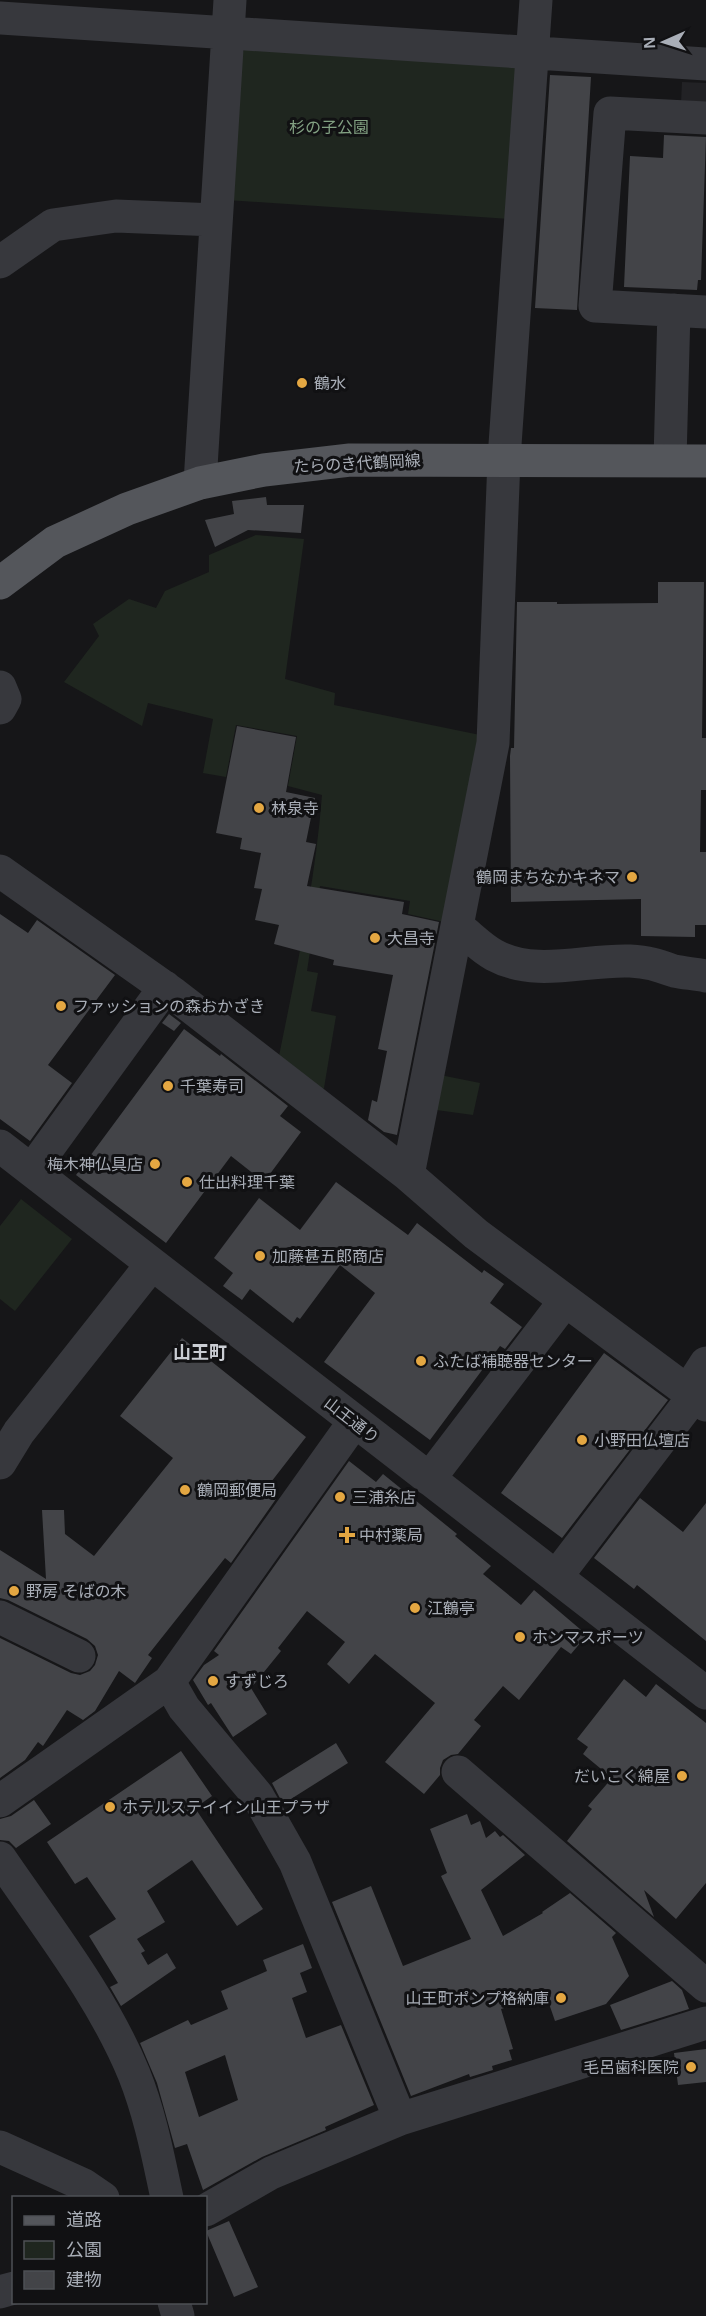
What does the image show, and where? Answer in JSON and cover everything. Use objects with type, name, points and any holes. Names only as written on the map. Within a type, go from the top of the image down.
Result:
[{"type":"main road","name":"たらのき代鶴岡線","points":[[0,583],[55,542],[127,509],[200,483],[264,470],[322,462],[504,459],[706,461]]},
{"type":"street","points":[[200,483],[230,0]]},
{"type":"street","points":[[408,1175],[493,743],[504,459],[536,0]]},
{"type":"street","points":[[0,18],[37,10],[228,33],[706,64]]},
{"type":"street","points":[[706,118],[610,113],[595,306],[706,312]]},
{"type":"street","points":[[0,262],[53,225],[116,216],[216,220]]},
{"type":"street","points":[[670,460],[674,310]]},
{"type":"street","points":[[0,687],[5,699],[0,708]]},
{"type":"street","points":[[0,871],[165,987],[408,1175],[477,1234],[696,1398]]},
{"type":"street","points":[[456,937],[509,961],[551,967],[611,960],[658,964],[690,973]]},
{"type":"street","points":[[32,1170],[165,987]]},
{"type":"street","name":"山王通り","points":[[0,1146],[706,1693]]},
{"type":"street","points":[[0,1463],[9,1425],[152,1264]]},
{"type":"street","points":[[429,1479],[564,1301]]},
{"type":"street","points":[[556,1577],[696,1398],[706,1364]]},
{"type":"street","points":[[0,1801],[169,1682],[354,1422]]},
{"type":"street","points":[[0,1617],[79,1656]]},
{"type":"street","points":[[169,1682],[184,1708],[257,1796],[295,1862],[400,2119]]},
{"type":"street","points":[[458,1772],[706,1986]]},
{"type":"street","points":[[0,1857],[87,1985],[115,2033],[134,2076],[154,2139],[168,2196]]},
{"type":"street","points":[[207,2209],[271,2173],[400,2119],[706,2023]]},
{"type":"street","points":[[0,2147],[84,2185],[100,2196]]},
{"type":"shaded area","points":[[682,82],[706,83],[706,104],[681,103]]},
{"type":"green space","name":"杉の子公園","points":[[251,42],[512,60],[521,73],[511,219],[227,200],[236,60]]},
{"type":"green space","points":[[256,535],[304,539],[285,679],[335,693],[334,705],[485,736],[449,923],[408,914],[410,901],[320,886],[307,971],[318,973],[311,1011],[336,1016],[324,1088],[317,1096],[277,1066],[309,897],[322,795],[288,786],[297,736],[236,725],[226,777],[203,773],[213,719],[148,703],[142,726],[64,682],[99,636],[93,624],[129,599],[156,608],[165,591],[209,572],[209,555]]},
{"type":"green space","points":[[435,1074],[480,1083],[473,1115],[429,1109]]},
{"type":"green space","points":[[21,1199],[72,1239],[15,1311],[0,1299],[0,1226]]},
{"type":"building","points":[[550,75],[591,77],[577,310],[535,308]]},
{"type":"building","points":[[664,135],[706,137],[701,280],[698,280],[697,290],[624,287],[630,156],[663,158]]},
{"type":"building","points":[[266,497],[267,505],[304,505],[301,533],[248,530],[215,547],[205,520],[234,514],[232,501]]},
{"type":"building","points":[[658,582],[704,582],[702,738],[706,738],[706,790],[701,790],[700,852],[706,852],[706,925],[695,925],[695,937],[641,936],[641,899],[511,902],[510,756],[511,748],[514,748],[517,602],[658,603]]},
{"type":"building","points":[[237,726],[296,737],[286,792],[315,798],[306,842],[316,844],[307,886],[404,902],[402,914],[439,922],[397,1135],[384,1132],[368,1120],[372,1100],[377,1102],[387,1051],[378,1049],[393,975],[333,965],[334,960],[274,944],[279,925],[255,920],[262,889],[254,888],[261,853],[240,849],[242,838],[216,833]]},
{"type":"building","points":[[0,914],[28,933],[37,920],[115,975],[48,1065],[72,1083],[30,1141],[0,1119]]},
{"type":"building","points":[[169,1014],[181,1023],[174,1031],[162,1023]]},
{"type":"building","points":[[184,1029],[220,1056],[221,1054],[288,1106],[280,1116],[301,1132],[264,1182],[231,1156],[166,1243],[76,1175]]},
{"type":"building","points":[[336,1182],[408,1235],[417,1223],[482,1273],[484,1270],[504,1284],[490,1303],[522,1327],[505,1349],[500,1346],[430,1440],[324,1362],[375,1293],[340,1265],[300,1319],[297,1317],[293,1323],[250,1289],[242,1300],[223,1286],[233,1273],[214,1258],[259,1198],[300,1230]]},
{"type":"building","points":[[182,1338],[306,1437],[268,1486],[270,1488],[268,1491],[276,1499],[231,1563],[225,1558],[148,1655],[152,1658],[135,1683],[119,1671],[95,1711],[83,1720],[67,1710],[43,1746],[38,1742],[25,1760],[0,1778],[0,1638],[71,1673],[80,1675],[90,1671],[98,1655],[95,1646],[87,1639],[0,1598],[0,1550],[46,1579],[42,1510],[64,1510],[65,1534],[94,1556],[173,1458],[120,1416]]},
{"type":"building","points":[[604,1353],[668,1400],[562,1538],[501,1493]]},
{"type":"building","points":[[349,1461],[376,1482],[383,1474],[457,1534],[455,1536],[491,1566],[483,1574],[521,1605],[534,1590],[587,1635],[571,1654],[561,1647],[519,1700],[503,1686],[474,1720],[481,1726],[458,1754],[443,1760],[440,1775],[424,1794],[385,1762],[435,1703],[375,1654],[349,1684],[327,1664],[345,1642],[307,1611],[278,1648],[281,1651],[251,1688],[267,1714],[233,1737],[211,1703],[208,1705],[193,1680],[204,1665],[219,1655],[214,1651]]},
{"type":"building","points":[[640,1498],[683,1532],[706,1503],[706,1641],[637,1585],[634,1589],[594,1558]]},
{"type":"building","points":[[624,1679],[646,1697],[656,1684],[706,1723],[706,1883],[676,1919],[644,1890],[654,1917],[567,1841],[592,1809],[588,1806],[612,1778],[583,1754],[588,1747],[577,1739]]},
{"type":"building","points":[[336,1743],[348,1763],[283,1804],[272,1783]]},
{"type":"building","points":[[181,1751],[212,1796],[195,1808],[263,1909],[237,1926],[192,1860],[147,1891],[165,1922],[137,1939],[145,1951],[141,1953],[148,1965],[167,1953],[176,1968],[121,2006],[110,1987],[118,1983],[89,1936],[116,1919],[87,1877],[75,1884],[47,1842]]},
{"type":"building","points":[[34,1800],[51,1824],[16,1848],[9,1841],[0,1840],[0,1819],[11,1816]]},
{"type":"building","points":[[467,1814],[471,1825],[480,1821],[486,1838],[495,1831],[500,1837],[503,1835],[525,1855],[481,1890],[503,1936],[543,1913],[570,1893],[616,1933],[612,1937],[629,1976],[606,2004],[555,2021],[546,1995],[501,2009],[513,2049],[509,2050],[512,2060],[492,2066],[493,2070],[470,2077],[469,2074],[411,2096],[332,1902],[371,1886],[403,1966],[471,1939],[441,1876],[447,1873],[430,1829]]},
{"type":"building","points":[[303,1944],[312,1968],[300,1973],[307,1992],[292,1998],[306,2038],[341,2025],[374,2105],[325,2127],[326,2130],[262,2157],[203,2190],[187,2144],[175,2148],[157,2083],[140,2043],[188,2020],[191,2025],[228,2009],[221,1991],[267,1971],[263,1960]],"holes":[[[225,2055],[238,2100],[199,2117],[185,2072]]]},
{"type":"building","points":[[672,1981],[682,1990],[689,2009],[621,2030],[610,2005]]},
{"type":"building","name":"毛呂歯科医院","points":[[706,2049],[706,2082],[678,2085],[674,2053]]},
{"type":"building","points":[[229,2221],[258,2287],[234,2297],[207,2231]]},
{"type":"place","name":"鶴水","points":[[302,383]]},
{"type":"place","name":"林泉寺","points":[[259,808]]},
{"type":"place","name":"鶴岡まちなかキネマ","points":[[632,877]]},
{"type":"place","name":"大昌寺","points":[[375,938]]},
{"type":"place","name":"ファッションの森おかざき","points":[[61,1006]]},
{"type":"place","name":"千葉寿司","points":[[168,1086]]},
{"type":"place","name":"梅木神仏具店","points":[[155,1164]]},
{"type":"place","name":"仕出料理千葉","points":[[187,1182]]},
{"type":"place","name":"加藤甚五郎商店","points":[[260,1256]]},
{"type":"place","name":"ふたば補聴器センター","points":[[421,1361]]},
{"type":"place","name":"小野田仏壇店","points":[[582,1440]]},
{"type":"place","name":"鶴岡郵便局","points":[[185,1490]]},
{"type":"place","name":"三浦糸店","points":[[340,1497]]},
{"type":"place","name":"中村薬局","points":[[347,1535]]},
{"type":"place","name":"野房 そばの木","points":[[14,1591]]},
{"type":"place","name":"江鶴亭","points":[[415,1608]]},
{"type":"place","name":"ホンマスポーツ","points":[[520,1637]]},
{"type":"place","name":"すずじろ","points":[[213,1681]]},
{"type":"place","name":"だいこく綿屋","points":[[682,1776]]},
{"type":"place","name":"ホテルステイイン山王プラザ","points":[[110,1807]]},
{"type":"place","name":"山王町ポンプ格納庫","points":[[561,1998]]},
{"type":"place","name":"毛呂歯科医院","points":[[691,2067]]},
{"type":"district","name":"山王町","points":[[200,1353]]}]
